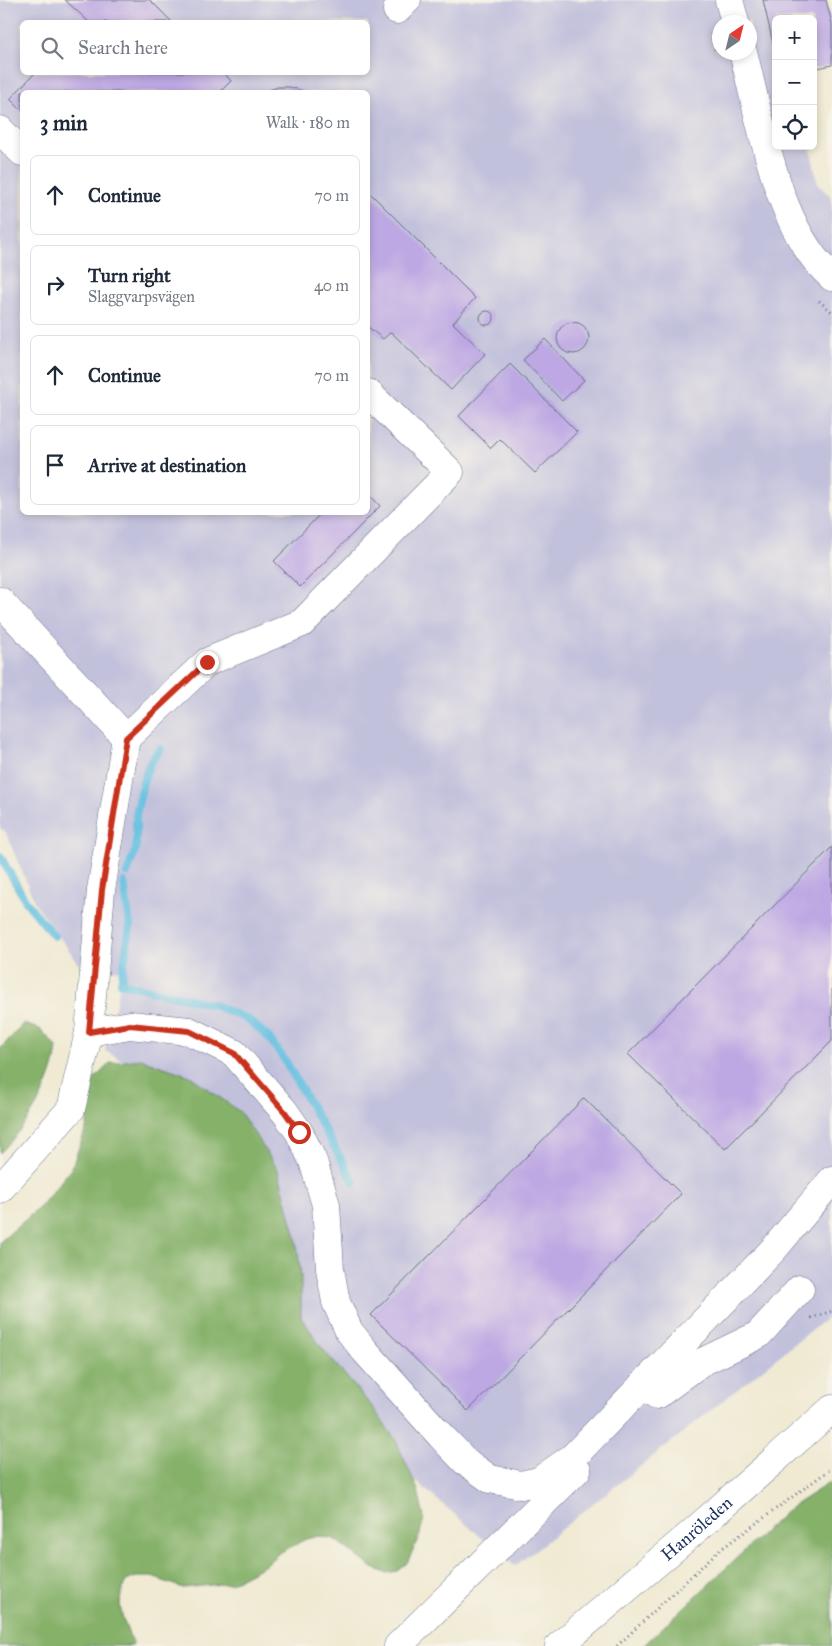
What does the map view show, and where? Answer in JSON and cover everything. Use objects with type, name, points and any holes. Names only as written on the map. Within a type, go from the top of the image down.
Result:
[{"type":"main road","points":[[729,0],[733,15]]},
{"type":"main road","points":[[745,60],[780,193],[802,240],[815,259],[832,277]]},
{"type":"main road","points":[[0,130],[20,150]]},
{"type":"main road","points":[[0,1189],[71,1109],[89,1032],[102,890],[126,738],[207,662],[302,623],[450,472],[370,394]]},
{"type":"main road","points":[[0,601],[126,738]]},
{"type":"main road","points":[[89,1032],[130,1025],[189,1031],[234,1053],[254,1075],[294,1125],[313,1161],[326,1205],[330,1269],[336,1302],[349,1331],[440,1436],[466,1461],[490,1479],[521,1484],[538,1481],[555,1472],[649,1390],[758,1335],[800,1289]]},
{"type":"main road","points":[[401,1643],[649,1390],[773,1250],[832,1180]]},
{"type":"main road","name":"Hanröleden","points":[[559,1646],[692,1534],[832,1409]]},
{"type":"path","points":[[618,1646],[717,1552],[832,1468]]},
{"type":"shaded area","points":[[0,0],[782,0],[777,15],[772,15],[772,150],[811,150],[818,185],[832,197],[832,1314],[515,1566],[406,1473],[304,1335],[281,1193],[222,1115],[105,1051],[123,971],[79,964],[35,903],[5,831],[0,828]]},
{"type":"green space","points":[[23,1024],[40,1029],[57,1047],[55,1061],[45,1090],[29,1118],[0,1153],[0,1049]]},
{"type":"green space","points":[[141,1059],[190,1076],[240,1112],[278,1170],[296,1238],[301,1276],[301,1317],[321,1347],[373,1408],[395,1439],[418,1490],[424,1518],[419,1537],[407,1563],[397,1571],[386,1573],[373,1568],[334,1539],[319,1536],[306,1539],[279,1553],[264,1566],[231,1583],[183,1588],[152,1577],[136,1577],[126,1581],[120,1598],[120,1606],[133,1646],[0,1646],[0,1242],[40,1207],[71,1169],[87,1126],[88,1085],[110,1063]]},
{"type":"green space","points":[[832,1481],[832,1646],[643,1646],[790,1508]]},
{"type":"building","points":[[65,0],[150,0],[170,20],[87,20]]},
{"type":"building","points":[[763,0],[826,0],[832,24],[832,65],[817,68],[817,15],[772,15],[772,39]]},
{"type":"building","points":[[33,75],[226,75],[231,81],[222,90],[20,90],[20,109],[10,99]]},
{"type":"building","points":[[278,87],[290,87],[300,90],[270,90]]},
{"type":"building","points":[[370,193],[475,298],[453,323],[485,354],[451,390],[391,332],[383,339],[370,329]]},
{"type":"building","points":[[487,311],[492,313],[494,318],[492,323],[487,325],[482,323],[480,318],[482,313]]},
{"type":"building","points":[[573,322],[579,323],[584,327],[588,332],[588,344],[584,349],[579,353],[573,354],[567,353],[562,349],[558,344],[557,338],[558,332],[562,327],[567,323]]},
{"type":"building","points":[[545,339],[584,380],[562,401],[523,360]]},
{"type":"building","points":[[510,364],[577,432],[535,473],[500,439],[491,448],[459,416]]},
{"type":"building","points":[[370,495],[380,506],[300,587],[274,561],[319,515],[370,515]]},
{"type":"building","points":[[832,847],[832,1041],[725,1149],[628,1054]]},
{"type":"building","points":[[584,1098],[681,1194],[468,1411],[371,1315]]},
{"type":"waterway","points":[[127,873],[136,849],[136,815],[143,783],[150,763],[160,749]]},
{"type":"waterway","points":[[0,856],[27,903],[54,936]]},
{"type":"waterway","points":[[124,882],[130,926],[121,983],[214,1005],[249,1020],[269,1038],[286,1062],[354,1182]]},
{"type":"route","points":[[207,662],[126,738],[102,890],[89,1032],[130,1025],[189,1031],[234,1053],[285,1112],[299,1132]]}]
